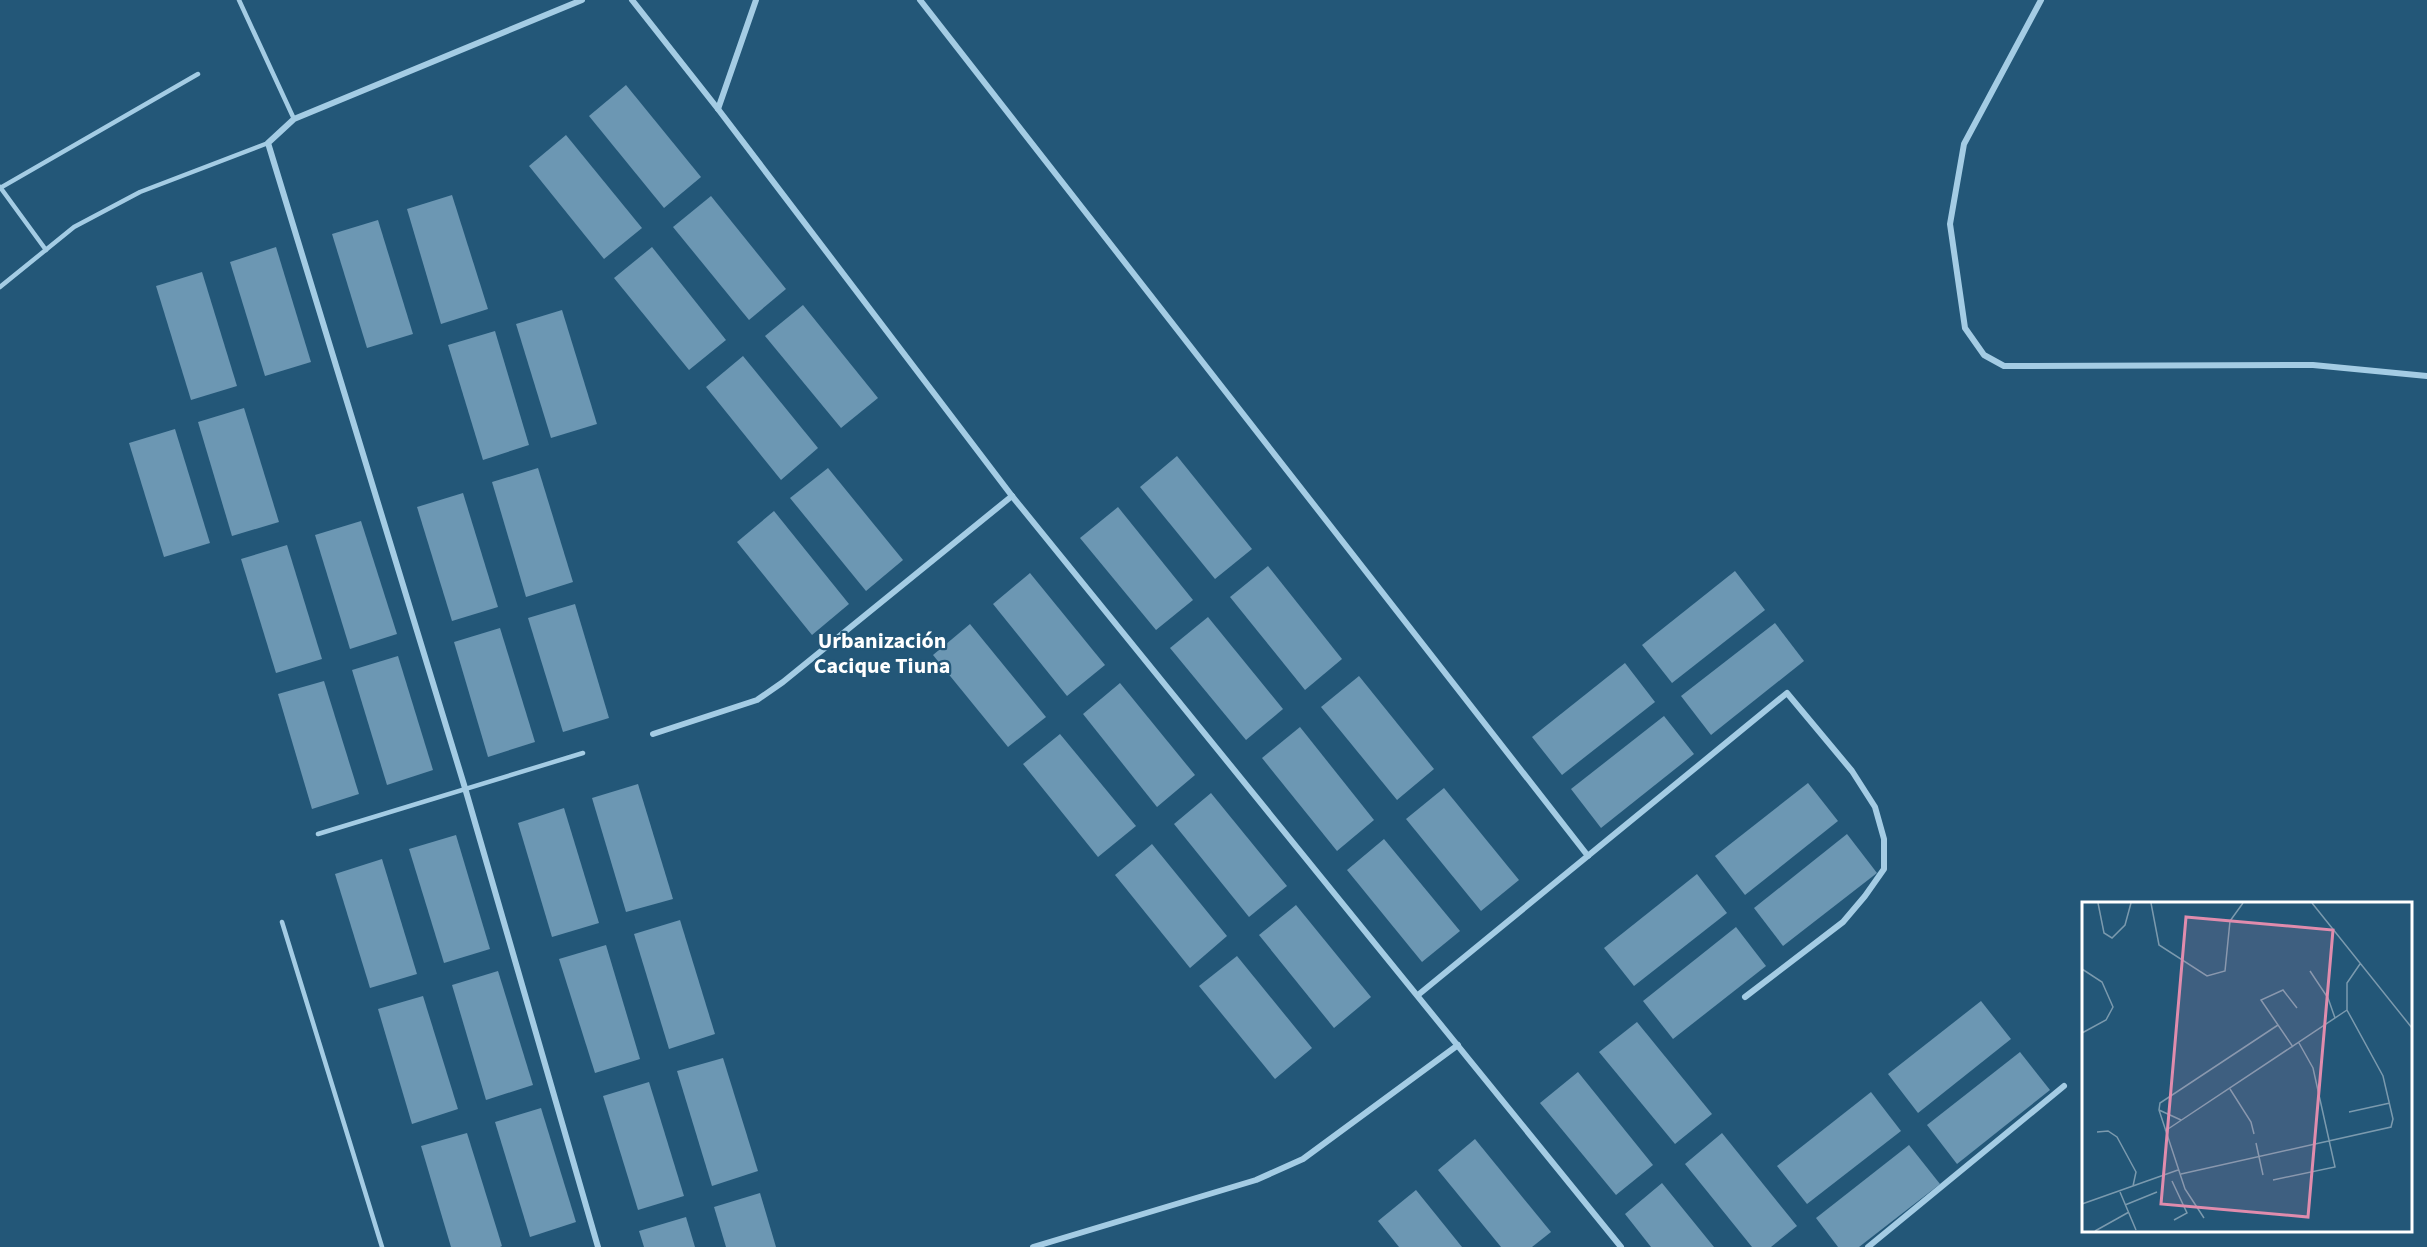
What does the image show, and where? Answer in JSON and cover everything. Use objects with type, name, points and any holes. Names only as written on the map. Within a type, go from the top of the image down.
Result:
[{"type":"street","points":[[582,0],[294,120],[268,143],[465,788],[598,1247]]},
{"type":"street","points":[[632,0],[718,109],[1012,496],[1621,1247]]},
{"type":"street","points":[[718,109],[756,0]]},
{"type":"street","points":[[920,0],[1588,856]]},
{"type":"street","points":[[2041,0],[1964,144],[1950,224],[1965,328],[1984,355],[2004,366],[2313,365],[2427,376]]},
{"type":"street","points":[[653,734],[757,700],[783,682],[1012,496]]},
{"type":"street","points":[[1418,995],[1787,693],[1852,771],[1875,807],[1884,839],[1884,869],[1843,922],[1745,998]]},
{"type":"street","points":[[1033,1247],[1256,1180],[1303,1159],[1458,1045]]},
{"type":"street","points":[[1868,1247],[2064,1086]]},
{"type":"lane","points":[[238,0],[294,120]]},
{"type":"lane","points":[[46,250],[0,187],[198,74]]},
{"type":"lane","points":[[0,287],[74,227],[140,192],[268,143]]},
{"type":"lane","points":[[318,834],[583,753]]},
{"type":"lane","points":[[282,922],[382,1247]]},
{"type":"building","points":[[626,85],[701,177],[664,208],[589,116]]},
{"type":"building","points":[[566,135],[642,228],[604,259],[529,166]]},
{"type":"building","points":[[452,195],[488,309],[441,324],[407,209]]},
{"type":"building","points":[[711,196],[786,289],[749,320],[673,227]]},
{"type":"building","points":[[378,220],[413,334],[367,348],[332,234]]},
{"type":"building","points":[[276,247],[311,362],[265,376],[230,262]]},
{"type":"building","points":[[652,247],[726,340],[689,370],[614,278]]},
{"type":"building","points":[[202,272],[237,386],[191,400],[156,286]]},
{"type":"building","points":[[803,305],[878,398],[841,428],[765,336]]},
{"type":"building","points":[[562,310],[597,424],[551,438],[516,324]]},
{"type":"building","points":[[495,331],[529,445],[483,460],[448,345]]},
{"type":"building","points":[[743,356],[818,448],[781,480],[706,387]]},
{"type":"building","points":[[244,408],[279,522],[232,536],[198,422]]},
{"type":"building","points":[[175,429],[210,543],[164,557],[129,443]]},
{"type":"building","points":[[1177,456],[1252,549],[1215,579],[1140,487]]},
{"type":"building","points":[[538,468],[573,582],[526,597],[492,482]]},
{"type":"building","points":[[828,468],[903,560],[866,591],[790,498]]},
{"type":"building","points":[[463,493],[498,607],[452,621],[417,507]]},
{"type":"building","points":[[1118,507],[1193,600],[1156,630],[1080,538]]},
{"type":"building","points":[[774,511],[849,604],[812,635],[737,542]]},
{"type":"building","points":[[361,521],[397,634],[350,649],[315,535]]},
{"type":"building","points":[[287,545],[322,659],[276,673],[241,559]]},
{"type":"building","points":[[1268,566],[1342,659],[1305,690],[1230,597]]},
{"type":"building","points":[[1735,571],[1765,610],[1672,683],[1642,645]]},
{"type":"building","points":[[1030,573],[1105,665],[1067,696],[993,604]]},
{"type":"building","points":[[575,604],[609,718],[563,732],[528,618]]},
{"type":"building","points":[[1208,617],[1283,709],[1246,740],[1170,648]]},
{"type":"building","points":[[1775,623],[1804,661],[1711,735],[1681,696]]},
{"type":"building","points":[[970,624],[1046,717],[1008,747],[933,655]]},
{"type":"building","points":[[500,628],[535,742],[488,757],[454,642]]},
{"type":"building","points":[[398,656],[433,770],[387,785],[352,670]]},
{"type":"building","points":[[1625,663],[1655,702],[1562,775],[1532,737]]},
{"type":"building","points":[[1359,676],[1434,769],[1397,800],[1321,707]]},
{"type":"building","points":[[324,681],[359,794],[312,809],[278,694]]},
{"type":"building","points":[[1120,683],[1195,775],[1157,807],[1083,714]]},
{"type":"building","points":[[1664,716],[1694,754],[1601,828],[1571,789]]},
{"type":"building","points":[[1300,727],[1374,820],[1337,851],[1262,758]]},
{"type":"building","points":[[1060,734],[1136,826],[1098,857],[1023,764]]},
{"type":"building","points":[[1808,783],[1838,821],[1745,895],[1715,856]]},
{"type":"building","points":[[638,784],[673,899],[626,912],[592,798]]},
{"type":"building","points":[[1444,788],[1519,880],[1481,911],[1406,819]]},
{"type":"building","points":[[1211,793],[1287,886],[1249,917],[1174,824]]},
{"type":"building","points":[[564,808],[599,923],[552,937],[518,823]]},
{"type":"building","points":[[1847,834],[1877,873],[1783,946],[1754,908]]},
{"type":"building","points":[[456,835],[490,949],[444,963],[409,849]]},
{"type":"building","points":[[1384,839],[1460,931],[1422,962],[1347,870]]},
{"type":"building","points":[[1152,844],[1227,936],[1190,968],[1115,875]]},
{"type":"building","points":[[382,859],[417,974],[370,988],[335,874]]},
{"type":"building","points":[[1697,874],[1727,913],[1634,986],[1604,948]]},
{"type":"building","points":[[1296,905],[1371,997],[1334,1028],[1259,935]]},
{"type":"building","points":[[680,920],[715,1034],[669,1049],[634,934]]},
{"type":"building","points":[[1736,927],[1766,966],[1673,1039],[1643,1001]]},
{"type":"building","points":[[606,945],[640,1059],[595,1073],[559,959]]},
{"type":"building","points":[[1237,956],[1312,1048],[1275,1079],[1199,986]]},
{"type":"building","points":[[498,971],[533,1085],[486,1100],[452,985]]},
{"type":"building","points":[[423,996],[458,1109],[412,1124],[378,1009]]},
{"type":"building","points":[[1981,1001],[2011,1039],[1918,1113],[1888,1074]]},
{"type":"building","points":[[1637,1022],[1712,1114],[1675,1144],[1599,1052]]},
{"type":"building","points":[[2020,1052],[2050,1090],[1957,1164],[1927,1125]]},
{"type":"building","points":[[723,1058],[758,1171],[712,1186],[677,1071]]},
{"type":"building","points":[[1578,1072],[1653,1165],[1616,1195],[1540,1103]]},
{"type":"building","points":[[649,1082],[684,1196],[638,1210],[603,1096]]},
{"type":"building","points":[[1871,1092],[1901,1131],[1807,1204],[1777,1166]]},
{"type":"building","points":[[541,1108],[576,1222],[530,1237],[495,1122]]},
{"type":"building","points":[[467,1133],[502,1246],[500,1247],[451,1247],[421,1146]]},
{"type":"building","points":[[1722,1133],[1797,1226],[1771,1247],[1752,1247],[1685,1164]]},
{"type":"building","points":[[1475,1139],[1551,1232],[1532,1247],[1501,1247],[1438,1170]]},
{"type":"building","points":[[1909,1145],[1940,1184],[1859,1247],[1838,1247],[1816,1218]]},
{"type":"building","points":[[1662,1183],[1714,1247],[1651,1247],[1625,1214]]},
{"type":"building","points":[[1416,1190],[1462,1247],[1399,1247],[1378,1221]]},
{"type":"building","points":[[760,1193],[776,1247],[726,1247],[714,1207]]},
{"type":"building","points":[[686,1217],[695,1247],[644,1247],[639,1231]]},
{"type":"district","name":"Urbanización Cacique Tiuna","points":[[882,652]]}]
